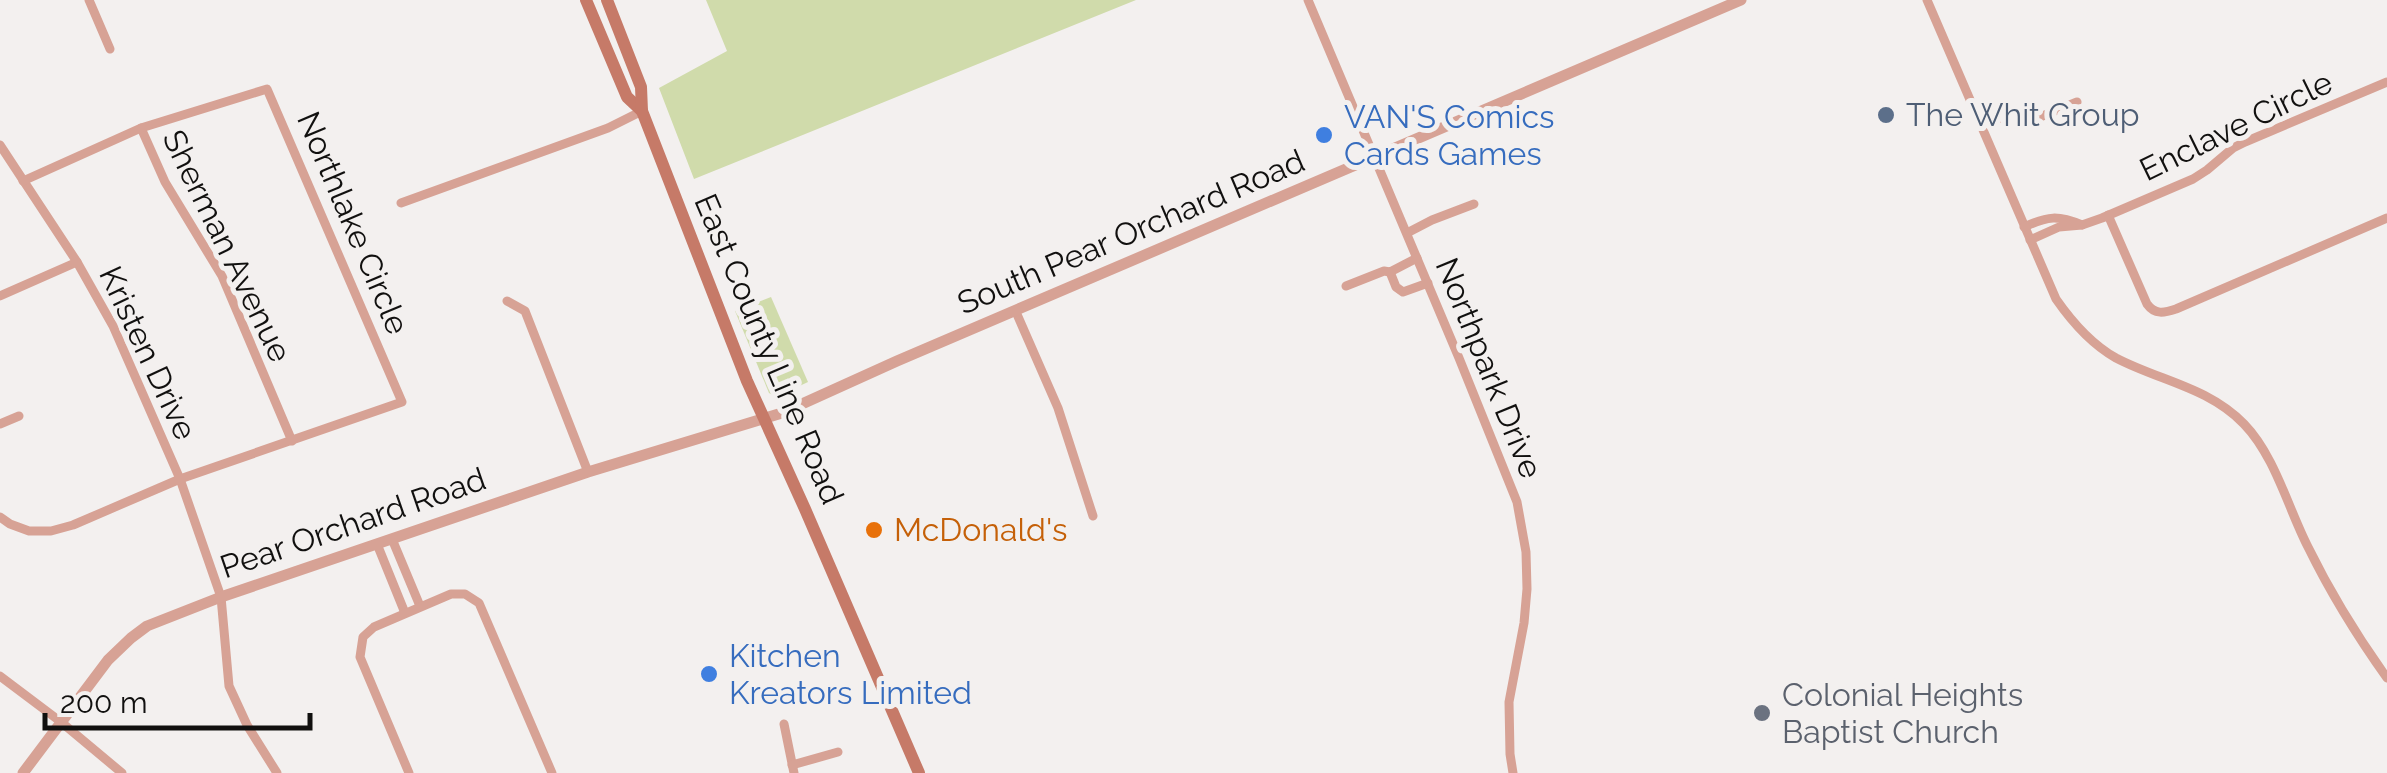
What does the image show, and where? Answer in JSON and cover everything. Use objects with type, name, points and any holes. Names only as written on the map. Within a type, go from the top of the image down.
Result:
[{"type":"main road","name":"East County Line Road","points":[[586,0],[627,97],[642,111]]},
{"type":"main road","name":"East County Line Road","points":[[606,0],[642,87],[642,111],[747,381],[918,773]]},
{"type":"street","points":[[103,0],[90,2],[110,49]]},
{"type":"street","name":"Northpark Drive","points":[[1308,0],[1510,481],[1522,521],[1527,589],[1508,702],[1513,773]]},
{"type":"street","name":"South Pear Orchard Road","points":[[764,418],[1375,158],[1713,6],[1741,0]]},
{"type":"street","points":[[1927,0],[2056,299],[2092,341],[2124,362],[2206,394],[2259,441],[2334,600],[2387,678]]},
{"type":"street","name":"Enclave Circle","points":[[2024,227],[2062,221],[2082,224],[2108,216],[2208,170],[2245,142],[2387,82]]},
{"type":"street","name":"Northlake Circle","points":[[0,517],[29,530],[51,532],[180,479],[402,402],[267,89],[141,128],[23,181]]},
{"type":"street","points":[[1978,120],[2040,117],[2078,102]]},
{"type":"street","points":[[401,203],[608,128],[642,111]]},
{"type":"street","name":"Sherman Avenue","points":[[141,128],[165,182],[222,276],[292,441]]},
{"type":"street","name":"Kristen Drive","points":[[0,145],[77,262],[112,326],[180,479],[220,597],[230,686],[247,725],[277,773]]},
{"type":"street","points":[[1406,233],[1474,204]]},
{"type":"street","points":[[2108,216],[2147,304],[2161,312],[2387,218]]},
{"type":"street","name":"Enclave Circle","points":[[2030,240],[2062,221]]},
{"type":"street","points":[[1346,286],[1390,272],[1417,258]]},
{"type":"street","points":[[0,296],[77,262]]},
{"type":"street","points":[[1390,272],[1402,292],[1428,283]]},
{"type":"street","points":[[507,301],[524,311],[588,472]]},
{"type":"street","points":[[1016,312],[1058,408],[1093,516]]},
{"type":"street","points":[[0,424],[19,416]]},
{"type":"street","name":"Pear Orchard Road","points":[[22,773],[108,660],[147,626],[392,538],[764,418]]},
{"type":"street","points":[[392,538],[420,606]]},
{"type":"street","points":[[377,544],[405,613]]},
{"type":"street","points":[[409,773],[360,657],[363,637],[374,627],[420,606],[451,594],[464,594],[479,602],[552,773]]},
{"type":"street","points":[[0,676],[122,773]]},
{"type":"street","points":[[784,724],[793,769],[838,752]]},
{"type":"green space","points":[[706,0],[1136,0],[694,179],[659,88],[727,51]]},
{"type":"green space","points":[[771,297],[808,382],[776,397],[769,393],[735,311]]},
{"type":"place","name":"The Whit Group","points":[[1886,115]]},
{"type":"place","name":"VAN'S Comics Cards Games","points":[[1324,135]]},
{"type":"place","name":"McDonald's","points":[[874,530]]},
{"type":"place","name":"Kitchen Kreators Limited","points":[[709,674]]},
{"type":"place","name":"Colonial Heights Baptist Church","points":[[1762,713]]}]
